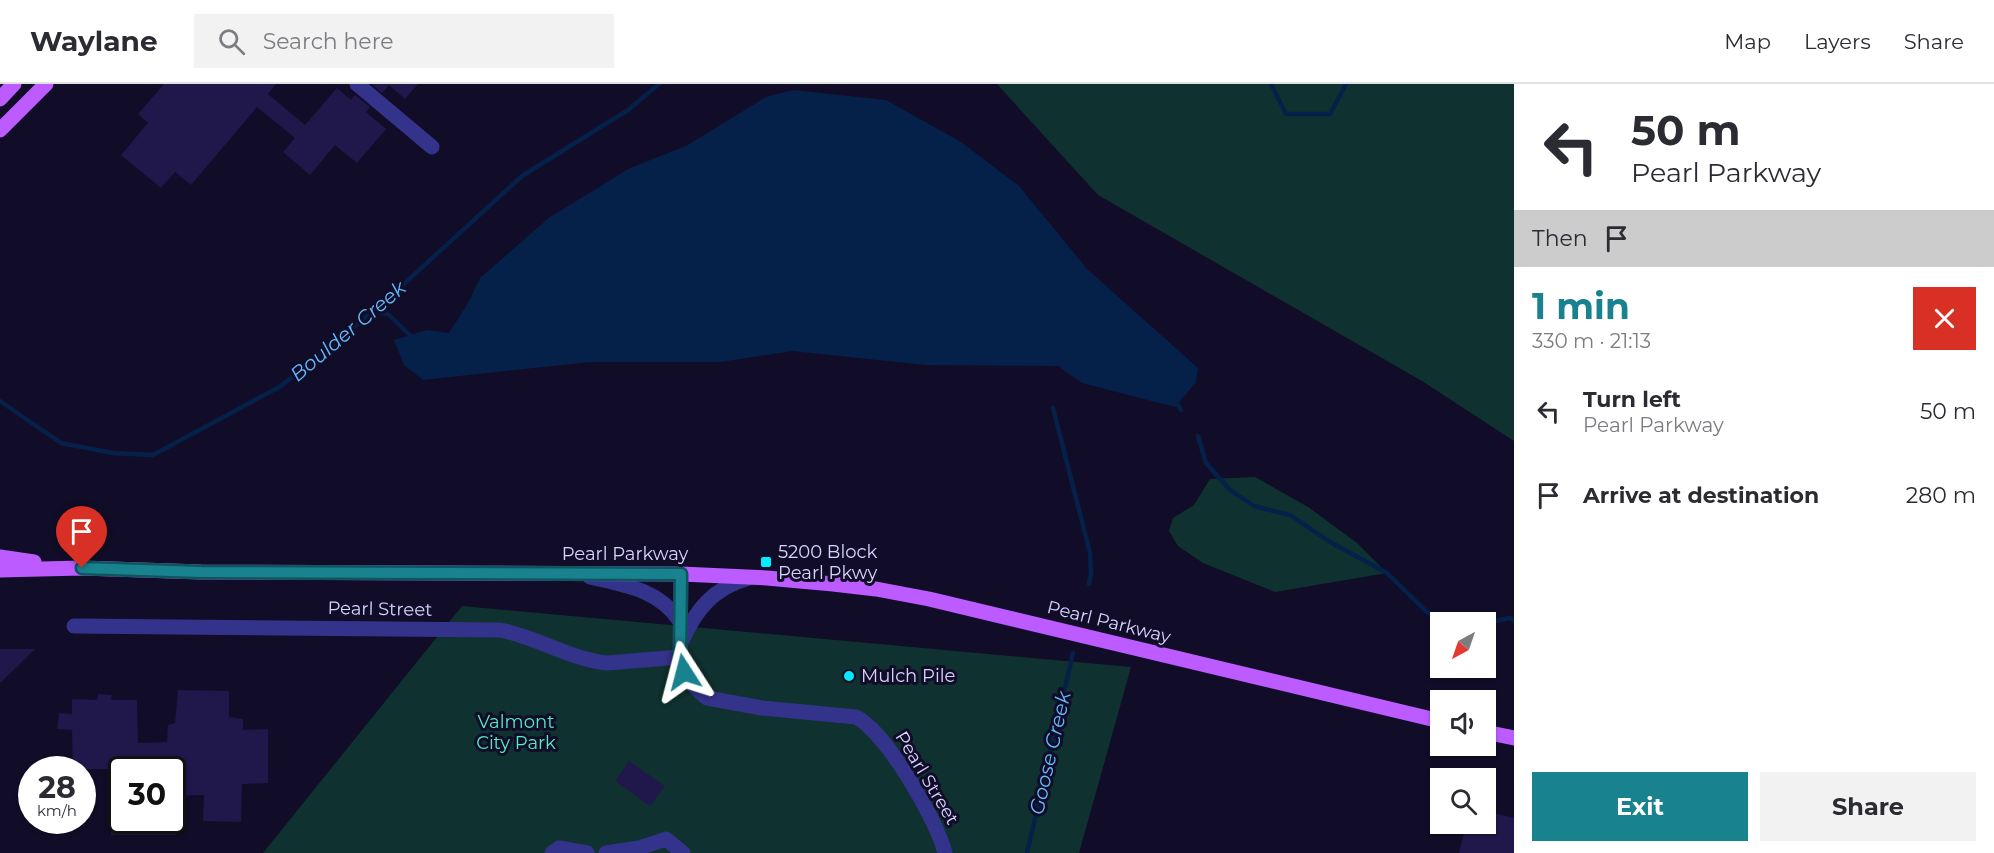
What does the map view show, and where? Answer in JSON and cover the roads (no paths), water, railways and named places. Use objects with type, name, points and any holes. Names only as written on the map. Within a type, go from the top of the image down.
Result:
[{"type":"main road","points":[[0,99],[14,84]]},
{"type":"main road","points":[[0,130],[46,84]]},
{"type":"main road","name":"Pearl Parkway","points":[[0,557],[82,568]]},
{"type":"main road","name":"Pearl Parkway","points":[[0,570],[82,568],[201,572],[681,574],[752,577],[876,589],[929,598],[1430,719]]},
{"type":"main road","points":[[1496,734],[1514,738]]},
{"type":"street","points":[[357,84],[432,147]]},
{"type":"street","points":[[578,574],[646,592],[663,601],[679,620]]},
{"type":"street","name":"Pearl Street","points":[[681,574],[680,651],[689,681],[707,698],[762,708],[856,717],[864,721],[895,758],[933,821],[945,853]]},
{"type":"street","points":[[680,651],[692,621],[710,597],[729,584],[752,577]]},
{"type":"street","name":"Pearl Street","points":[[74,626],[500,630],[530,637],[577,657],[607,663],[680,651]]},
{"type":"street","points":[[606,853],[624,852],[666,839],[683,853]]},
{"type":"street","points":[[552,853],[559,848],[587,853]]},
{"type":"water","points":[[793,90],[886,100],[961,142],[1019,186],[1087,269],[1198,368],[1196,382],[1175,407],[1082,383],[1058,366],[926,365],[792,351],[721,362],[590,362],[423,380],[404,365],[394,340],[427,330],[449,333],[468,303],[480,278],[550,217],[630,168],[686,146],[766,97]]},
{"type":"waterway","name":"Boulder Creek","points":[[0,401],[61,443],[113,453],[153,455],[281,386],[383,303],[522,176],[628,110],[659,84]]},
{"type":"waterway","name":"Boulder Creek","points":[[1271,84],[1286,114],[1330,114],[1346,84]]},
{"type":"waterway","points":[[373,311],[388,314],[413,338]]},
{"type":"waterway","points":[[1175,400],[1181,410]]},
{"type":"waterway","name":"Goose Creek","points":[[1053,408],[1090,553],[1089,584]]},
{"type":"waterway","points":[[1198,436],[1206,463],[1230,490],[1254,506],[1290,515],[1330,542],[1387,573],[1430,613]]},
{"type":"waterway","points":[[1496,621],[1510,618],[1514,621]]},
{"type":"waterway","name":"Goose Creek","points":[[1027,853],[1073,653]]},
{"type":"place","name":"5200 Block Pearl Pkwy","points":[[766,562]]},
{"type":"place","name":"Mulch Pile","points":[[849,676]]},
{"type":"park label","name":"Valmont City Park","points":[[516,732]]}]
